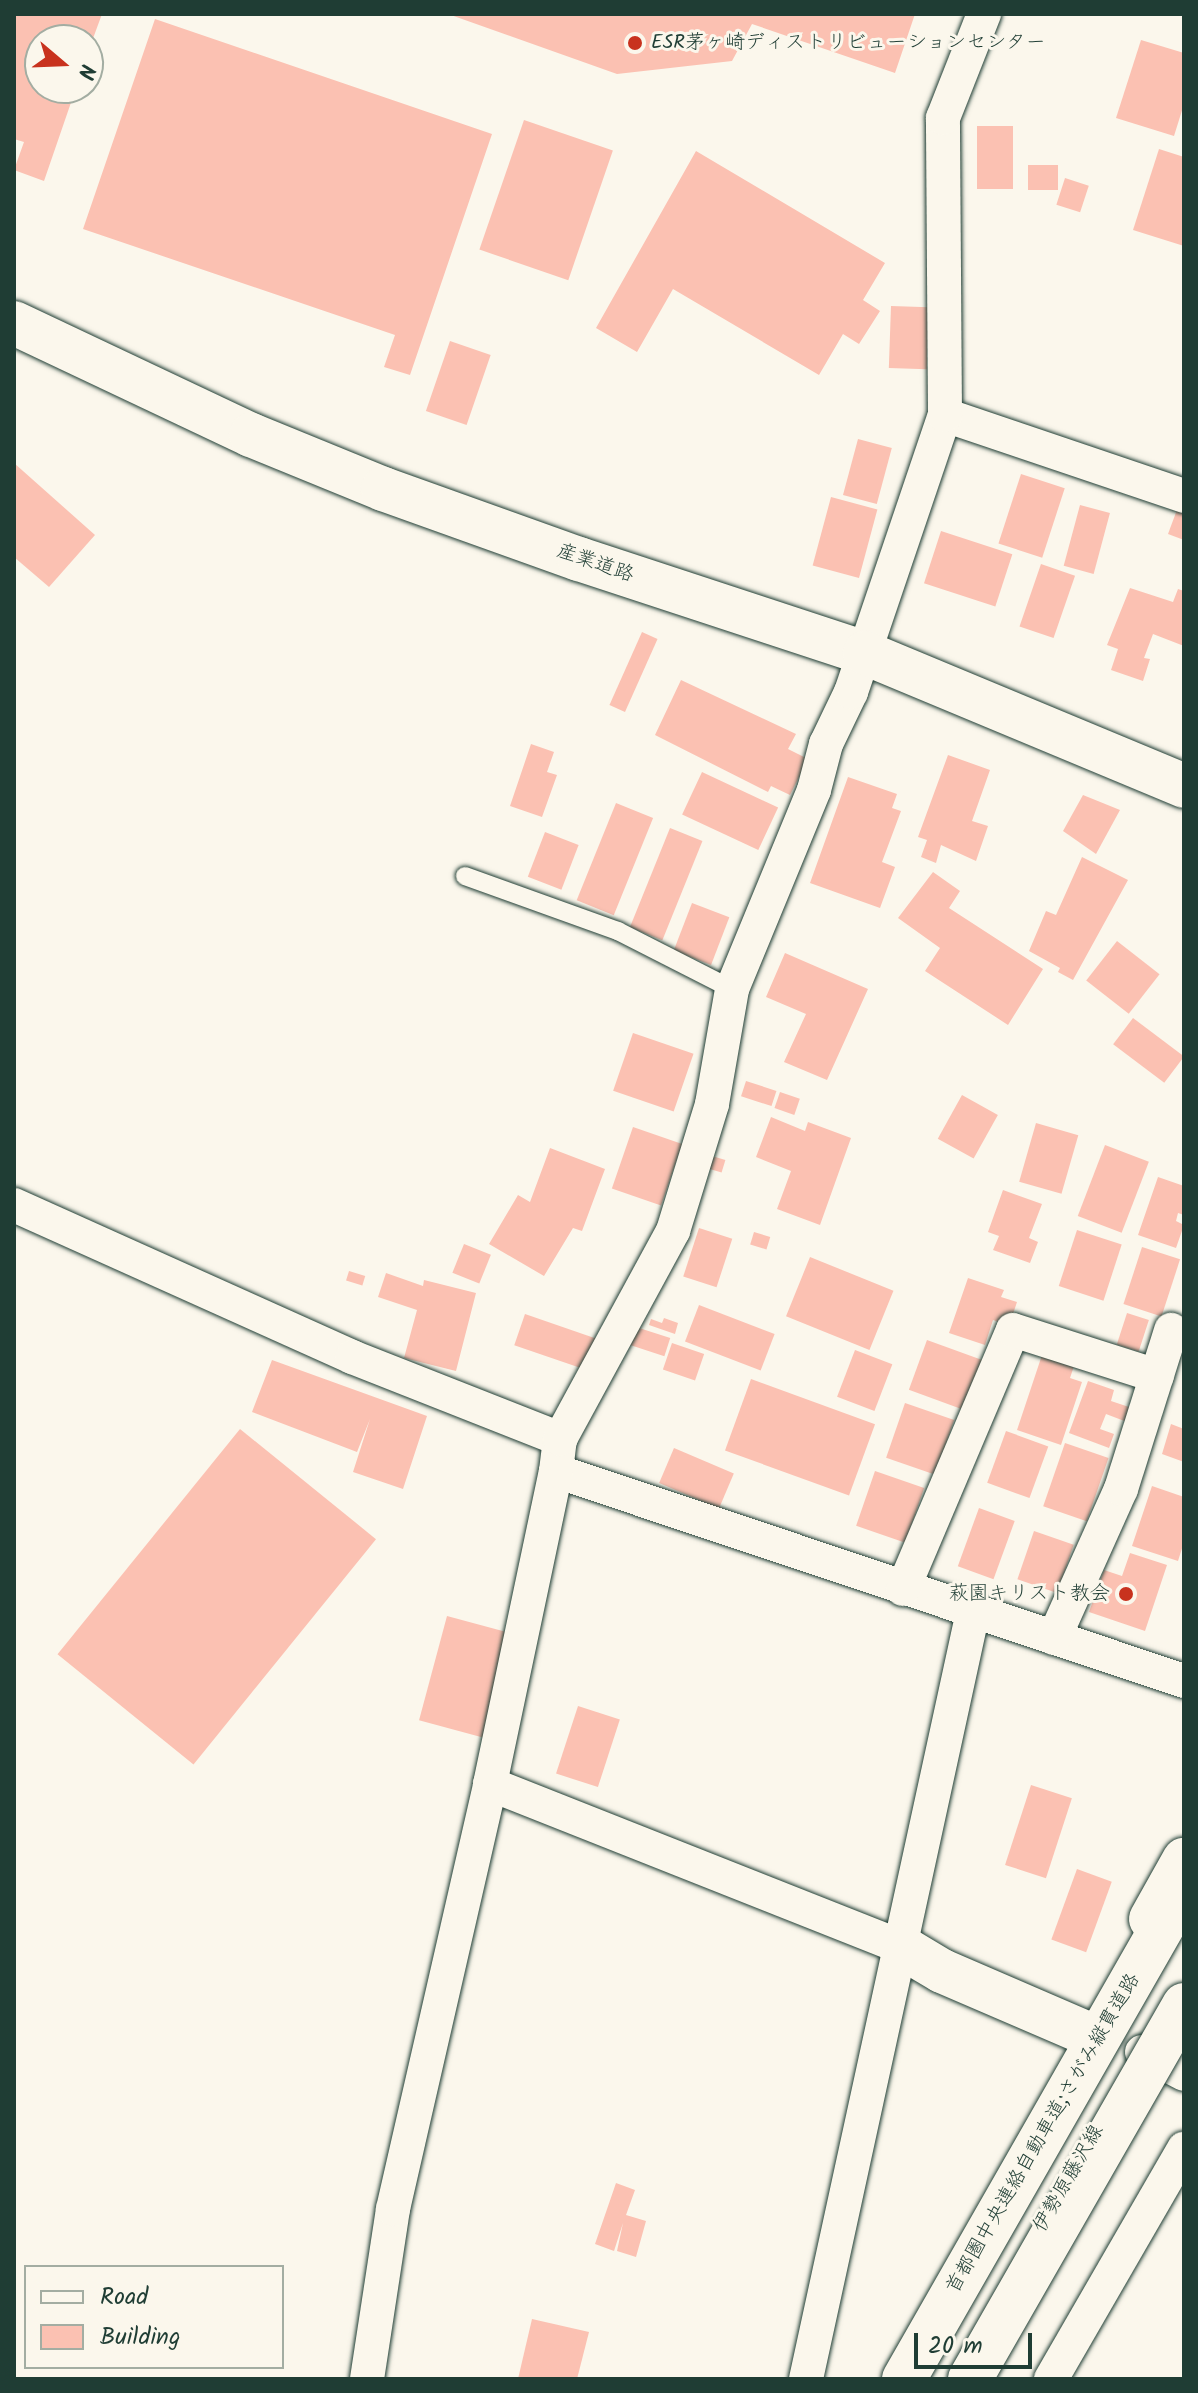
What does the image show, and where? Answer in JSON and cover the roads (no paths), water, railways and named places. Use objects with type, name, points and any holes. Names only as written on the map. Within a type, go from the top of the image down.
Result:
[{"type":"main road","name":"産業道路","points":[[14,323],[251,435],[383,489],[579,559],[865,653],[1184,786]]},
{"type":"main road","points":[[887,2379],[1184,1860]]},
{"type":"main road","name":"首都圏中央連絡自動車道;さがみ縦貫道路","points":[[904,2379],[1184,1889]]},
{"type":"main road","points":[[900,1946],[942,1971],[1086,2033]]},
{"type":"main road","name":"伊勢原藤沢線","points":[[954,2379],[1184,1979]]},
{"type":"main road","points":[[970,2379],[1184,2005]]},
{"type":"street","points":[[367,2379],[393,2209],[490,1784],[558,1455],[673,1231],[712,1104],[732,989],[814,790],[826,744],[865,653],[945,415],[943,118],[984,14]]},
{"type":"street","points":[[945,415],[1184,496]]},
{"type":"street","points":[[14,1205],[352,1357],[558,1455],[903,1589],[1184,1681]]},
{"type":"street","points":[[903,1589],[1013,1330],[1157,1376]]},
{"type":"street","points":[[1054,1638],[1121,1489],[1171,1330]]},
{"type":"street","points":[[806,2379],[973,1612]]},
{"type":"street","points":[[490,1784],[900,1946]]},
{"type":"street","points":[[1142,2052],[1184,2074]]},
{"type":"street","points":[[1051,2379],[1184,2149]]},
{"type":"lane","points":[[465,876],[618,931],[732,989]]},
{"type":"place","name":"ESR茅ヶ崎ディストリビューションセンター","points":[[635,43]]},
{"type":"place","name":"萩園キリスト教会","points":[[1126,1594]]}]
